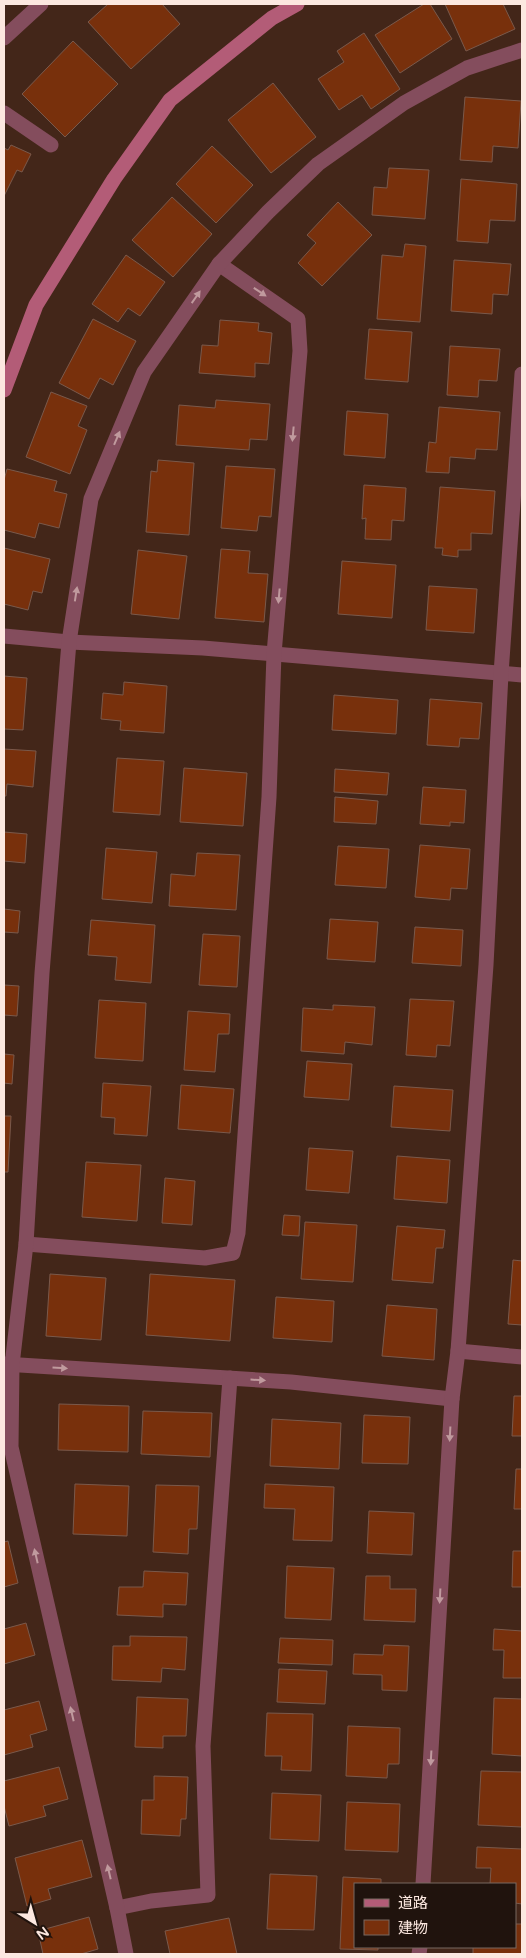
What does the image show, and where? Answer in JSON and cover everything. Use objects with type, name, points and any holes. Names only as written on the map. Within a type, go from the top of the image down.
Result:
[{"type":"street","points":[[4,38],[41,4]]},
{"type":"street","points":[[4,390],[36,305],[114,179],[170,100],[272,18],[297,4]]},
{"type":"street","points":[[126,1954],[118,1908],[11,1447],[8,1364],[26,1244],[42,973],[69,642],[91,499],[144,372],[219,264],[268,212],[318,164],[404,102],[466,68],[522,50]]},
{"type":"street","points":[[4,113],[51,145]]},
{"type":"street","points":[[26,1244],[205,1258],[233,1253],[238,1233],[268,807],[274,654],[300,351],[298,319],[219,264]]},
{"type":"street","points":[[423,1883],[452,1398],[458,1351],[486,965],[501,674],[522,374]]},
{"type":"street","points":[[4,636],[69,642],[203,648],[522,675]]},
{"type":"street","points":[[458,1351],[522,1357]]},
{"type":"street","points":[[8,1364],[291,1382],[452,1398]]},
{"type":"street","points":[[118,1908],[151,1901],[208,1895],[203,1746],[230,1378]]},
{"type":"building","points":[[108,4],[162,4],[180,24],[131,69],[88,22]]},
{"type":"building","points":[[424,4],[430,4],[452,39],[400,73],[375,35]]},
{"type":"building","points":[[445,4],[503,4],[515,29],[466,51]]},
{"type":"building","points":[[364,33],[400,89],[371,109],[362,95],[339,110],[318,79],[344,62],[337,51]]},
{"type":"building","points":[[73,41],[118,84],[65,137],[22,94]]},
{"type":"building","points":[[273,83],[316,137],[271,173],[228,120]]},
{"type":"building","points":[[465,97],[521,101],[518,148],[493,146],[492,162],[460,160]]},
{"type":"building","points":[[11,145],[31,154],[22,172],[17,170],[4,196],[4,148],[8,150]]},
{"type":"building","points":[[212,146],[253,185],[216,223],[176,184]]},
{"type":"building","points":[[389,168],[429,170],[425,219],[372,215],[374,187],[387,188]]},
{"type":"building","points":[[461,179],[517,184],[515,221],[490,220],[488,243],[457,241]]},
{"type":"building","points":[[172,197],[212,234],[173,277],[132,240]]},
{"type":"building","points":[[338,202],[372,235],[322,286],[298,263],[316,243],[307,235]]},
{"type":"building","points":[[405,244],[426,246],[420,322],[377,319],[382,255],[403,257]]},
{"type":"building","points":[[126,255],[165,282],[140,316],[128,308],[118,322],[92,304]]},
{"type":"building","points":[[454,260],[511,264],[508,295],[493,294],[492,314],[451,311]]},
{"type":"building","points":[[93,319],[136,341],[113,385],[100,378],[89,399],[59,383]]},
{"type":"building","points":[[220,320],[259,323],[258,331],[272,333],[269,364],[255,363],[255,377],[199,373],[202,345],[218,346]]},
{"type":"building","points":[[369,329],[412,332],[408,382],[365,379]]},
{"type":"building","points":[[450,346],[500,349],[497,381],[479,380],[478,397],[447,395]]},
{"type":"building","points":[[51,392],[87,406],[78,426],[87,430],[70,474],[26,457]]},
{"type":"building","points":[[216,400],[270,404],[267,440],[250,439],[249,450],[176,445],[179,405],[215,408]]},
{"type":"building","points":[[439,407],[500,412],[497,450],[476,449],[475,459],[450,457],[449,473],[426,472],[429,442],[436,443]]},
{"type":"building","points":[[347,411],[388,414],[385,458],[344,455]]},
{"type":"building","points":[[158,460],[194,463],[189,535],[146,532],[151,471],[157,472]]},
{"type":"building","points":[[226,466],[275,469],[271,517],[259,516],[257,531],[221,528]]},
{"type":"building","points":[[7,469],[57,481],[54,491],[67,494],[59,528],[39,523],[35,538],[4,530],[4,480]]},
{"type":"building","points":[[364,485],[406,488],[404,521],[392,520],[391,540],[365,539],[366,518],[362,519]]},
{"type":"building","points":[[440,487],[495,491],[492,534],[471,533],[471,550],[458,550],[458,557],[442,555],[443,548],[435,548]]},
{"type":"building","points":[[4,548],[50,559],[42,593],[33,591],[28,610],[4,604]]},
{"type":"building","points":[[221,549],[250,551],[248,573],[268,574],[264,622],[215,618]]},
{"type":"building","points":[[138,550],[187,556],[179,619],[131,614]]},
{"type":"building","points":[[342,561],[396,565],[392,618],[338,614]]},
{"type":"building","points":[[429,586],[477,589],[474,633],[426,630]]},
{"type":"building","points":[[4,676],[27,678],[23,730],[4,729]]},
{"type":"building","points":[[124,682],[167,686],[164,733],[120,730],[121,721],[101,719],[103,693],[123,695]]},
{"type":"building","points":[[334,695],[398,700],[396,734],[332,730]]},
{"type":"building","points":[[430,699],[482,703],[479,739],[460,738],[459,747],[427,745]]},
{"type":"building","points":[[4,749],[36,751],[33,787],[7,784],[6,796],[4,796]]},
{"type":"building","points":[[117,758],[164,761],[160,815],[113,812]]},
{"type":"building","points":[[184,768],[247,773],[243,826],[180,822]]},
{"type":"building","points":[[335,769],[389,773],[387,795],[334,792]]},
{"type":"building","points":[[423,787],[466,790],[464,823],[450,822],[450,826],[420,824]]},
{"type":"building","points":[[335,797],[378,801],[376,824],[334,822]]},
{"type":"building","points":[[4,832],[27,834],[25,863],[4,861]]},
{"type":"building","points":[[420,845],[470,849],[467,889],[451,888],[450,900],[415,897]]},
{"type":"building","points":[[338,846],[389,849],[386,888],[335,885]]},
{"type":"building","points":[[106,848],[157,852],[152,903],[102,899]]},
{"type":"building","points":[[197,853],[240,855],[236,910],[169,906],[171,874],[195,876]]},
{"type":"building","points":[[4,909],[20,911],[18,933],[4,932]]},
{"type":"building","points":[[330,919],[378,922],[375,962],[327,959]]},
{"type":"building","points":[[91,920],[155,925],[151,983],[115,980],[117,957],[88,955]]},
{"type":"building","points":[[415,927],[463,930],[461,966],[412,963]]},
{"type":"building","points":[[203,934],[240,936],[237,987],[199,985]]},
{"type":"building","points":[[4,985],[19,986],[17,1016],[4,1015]]},
{"type":"building","points":[[410,999],[454,1001],[450,1046],[437,1045],[436,1057],[406,1055]]},
{"type":"building","points":[[99,1000],[146,1003],[143,1061],[95,1058]]},
{"type":"building","points":[[333,1005],[375,1007],[372,1045],[345,1042],[344,1054],[301,1051],[303,1008],[333,1010]]},
{"type":"building","points":[[188,1011],[230,1014],[229,1034],[218,1034],[215,1072],[184,1070]]},
{"type":"building","points":[[4,1054],[14,1055],[12,1084],[4,1083]]},
{"type":"building","points":[[307,1061],[352,1064],[349,1100],[304,1097]]},
{"type":"building","points":[[103,1083],[151,1086],[147,1136],[114,1134],[115,1118],[101,1117]]},
{"type":"building","points":[[181,1085],[234,1089],[230,1133],[178,1129]]},
{"type":"building","points":[[394,1086],[453,1090],[450,1131],[391,1127]]},
{"type":"building","points":[[4,1116],[11,1116],[8,1172],[4,1172]]},
{"type":"building","points":[[309,1148],[353,1151],[349,1193],[306,1190]]},
{"type":"building","points":[[397,1156],[450,1160],[447,1203],[394,1199]]},
{"type":"building","points":[[86,1162],[141,1165],[137,1221],[82,1217]]},
{"type":"building","points":[[165,1178],[195,1181],[192,1225],[162,1223]]},
{"type":"building","points":[[284,1215],[300,1216],[299,1236],[282,1235]]},
{"type":"building","points":[[305,1222],[357,1225],[353,1282],[301,1279]]},
{"type":"building","points":[[397,1226],[445,1230],[443,1248],[436,1248],[433,1283],[392,1280]]},
{"type":"building","points":[[513,1260],[522,1261],[522,1325],[508,1324]]},
{"type":"building","points":[[50,1274],[106,1278],[101,1340],[46,1336]]},
{"type":"building","points":[[150,1274],[235,1280],[230,1341],[146,1335]]},
{"type":"building","points":[[276,1297],[334,1301],[332,1342],[273,1338]]},
{"type":"building","points":[[387,1305],[437,1309],[434,1360],[382,1356]]},
{"type":"building","points":[[514,1396],[522,1396],[522,1436],[512,1436]]},
{"type":"building","points":[[59,1404],[129,1406],[128,1452],[58,1450]]},
{"type":"building","points":[[143,1411],[212,1413],[210,1457],[141,1454]]},
{"type":"building","points":[[364,1415],[410,1417],[408,1464],[362,1463]]},
{"type":"building","points":[[272,1419],[341,1423],[339,1469],[270,1466]]},
{"type":"building","points":[[516,1469],[522,1469],[522,1509],[514,1509]]},
{"type":"building","points":[[75,1484],[129,1486],[127,1536],[73,1534]]},
{"type":"building","points":[[265,1484],[334,1487],[332,1541],[293,1540],[295,1509],[264,1508]]},
{"type":"building","points":[[156,1485],[199,1486],[197,1529],[189,1529],[188,1554],[153,1552]]},
{"type":"building","points":[[369,1511],[414,1513],[412,1555],[367,1553]]},
{"type":"building","points":[[8,1541],[18,1583],[4,1587],[4,1542]]},
{"type":"building","points":[[513,1551],[522,1551],[522,1587],[512,1587]]},
{"type":"building","points":[[287,1566],[334,1568],[331,1620],[285,1618]]},
{"type":"building","points":[[144,1571],[188,1573],[186,1605],[163,1604],[163,1617],[117,1615],[119,1587],[143,1587]]},
{"type":"building","points":[[366,1576],[390,1576],[390,1589],[416,1589],[415,1622],[364,1620]]},
{"type":"building","points":[[26,1623],[35,1655],[4,1664],[4,1629]]},
{"type":"building","points":[[494,1629],[522,1631],[522,1678],[503,1678],[504,1650],[493,1650]]},
{"type":"building","points":[[130,1636],[187,1637],[185,1670],[162,1668],[161,1682],[112,1680],[113,1646],[130,1646]]},
{"type":"building","points":[[280,1638],[333,1640],[332,1665],[278,1663]]},
{"type":"building","points":[[384,1645],[409,1646],[407,1691],[382,1690],[382,1675],[353,1674],[354,1654],[383,1655]]},
{"type":"building","points":[[279,1669],[327,1671],[325,1704],[277,1702]]},
{"type":"building","points":[[137,1697],[188,1699],[186,1736],[163,1736],[163,1748],[135,1747]]},
{"type":"building","points":[[494,1698],[522,1699],[522,1756],[492,1754]]},
{"type":"building","points":[[39,1701],[47,1730],[30,1735],[33,1747],[4,1755],[4,1710]]},
{"type":"building","points":[[267,1713],[313,1714],[311,1771],[281,1770],[282,1756],[265,1756]]},
{"type":"building","points":[[348,1726],[400,1728],[399,1764],[388,1764],[387,1778],[346,1776]]},
{"type":"building","points":[[59,1767],[68,1799],[43,1806],[46,1816],[9,1826],[4,1806],[4,1781]]},
{"type":"building","points":[[481,1771],[522,1772],[522,1827],[478,1825]]},
{"type":"building","points":[[154,1776],[188,1777],[186,1819],[181,1819],[180,1836],[141,1834],[142,1800],[154,1800]]},
{"type":"building","points":[[272,1793],[321,1795],[319,1841],[270,1839]]},
{"type":"building","points":[[347,1802],[400,1804],[398,1852],[345,1850]]},
{"type":"building","points":[[82,1840],[92,1877],[48,1889],[51,1899],[27,1906],[15,1858]]},
{"type":"building","points":[[477,1847],[522,1849],[522,1904],[516,1903],[516,1883],[490,1883],[491,1868],[476,1868]]},
{"type":"building","points":[[270,1874],[317,1876],[314,1930],[267,1929]]},
{"type":"building","points":[[343,1877],[381,1879],[381,1883],[354,1883],[354,1948],[378,1948],[378,1950],[340,1949]]},
{"type":"building","points":[[89,1917],[98,1949],[81,1954],[43,1954],[38,1931]]},
{"type":"building","points":[[229,1918],[237,1954],[170,1954],[165,1931]]},
{"type":"building","points":[[516,1924],[522,1924],[522,1954],[473,1954],[473,1948],[516,1948]]}]
